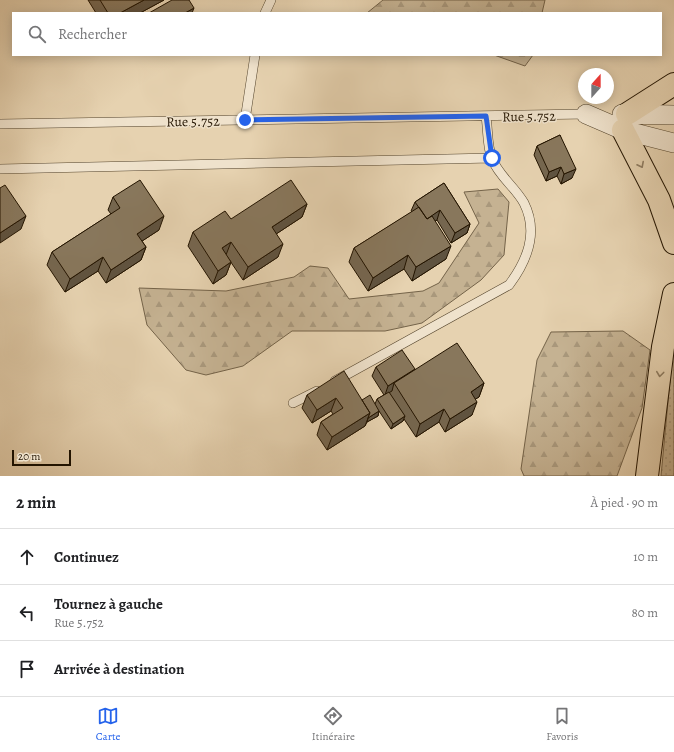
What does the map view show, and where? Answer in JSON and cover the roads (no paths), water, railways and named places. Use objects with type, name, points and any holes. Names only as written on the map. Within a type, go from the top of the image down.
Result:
[{"type":"highway","points":[[674,84],[625,122],[660,200],[674,243]]},
{"type":"highway","points":[[647,476],[663,347],[674,294]]},
{"type":"street","points":[[586,114],[625,122],[674,143]]},
{"type":"street","points":[[625,122],[674,115]]},
{"type":"lane","points":[[265,12],[271,0]]},
{"type":"lane","points":[[245,120],[255,56]]},
{"type":"lane","name":"Rue 5.752","points":[[0,124],[586,114]]},
{"type":"lane","points":[[293,403],[509,285],[521,268],[529,251],[530,233],[528,216],[524,203],[497,168],[492,158],[486,116]]},
{"type":"lane","points":[[0,168],[492,158]]}]
